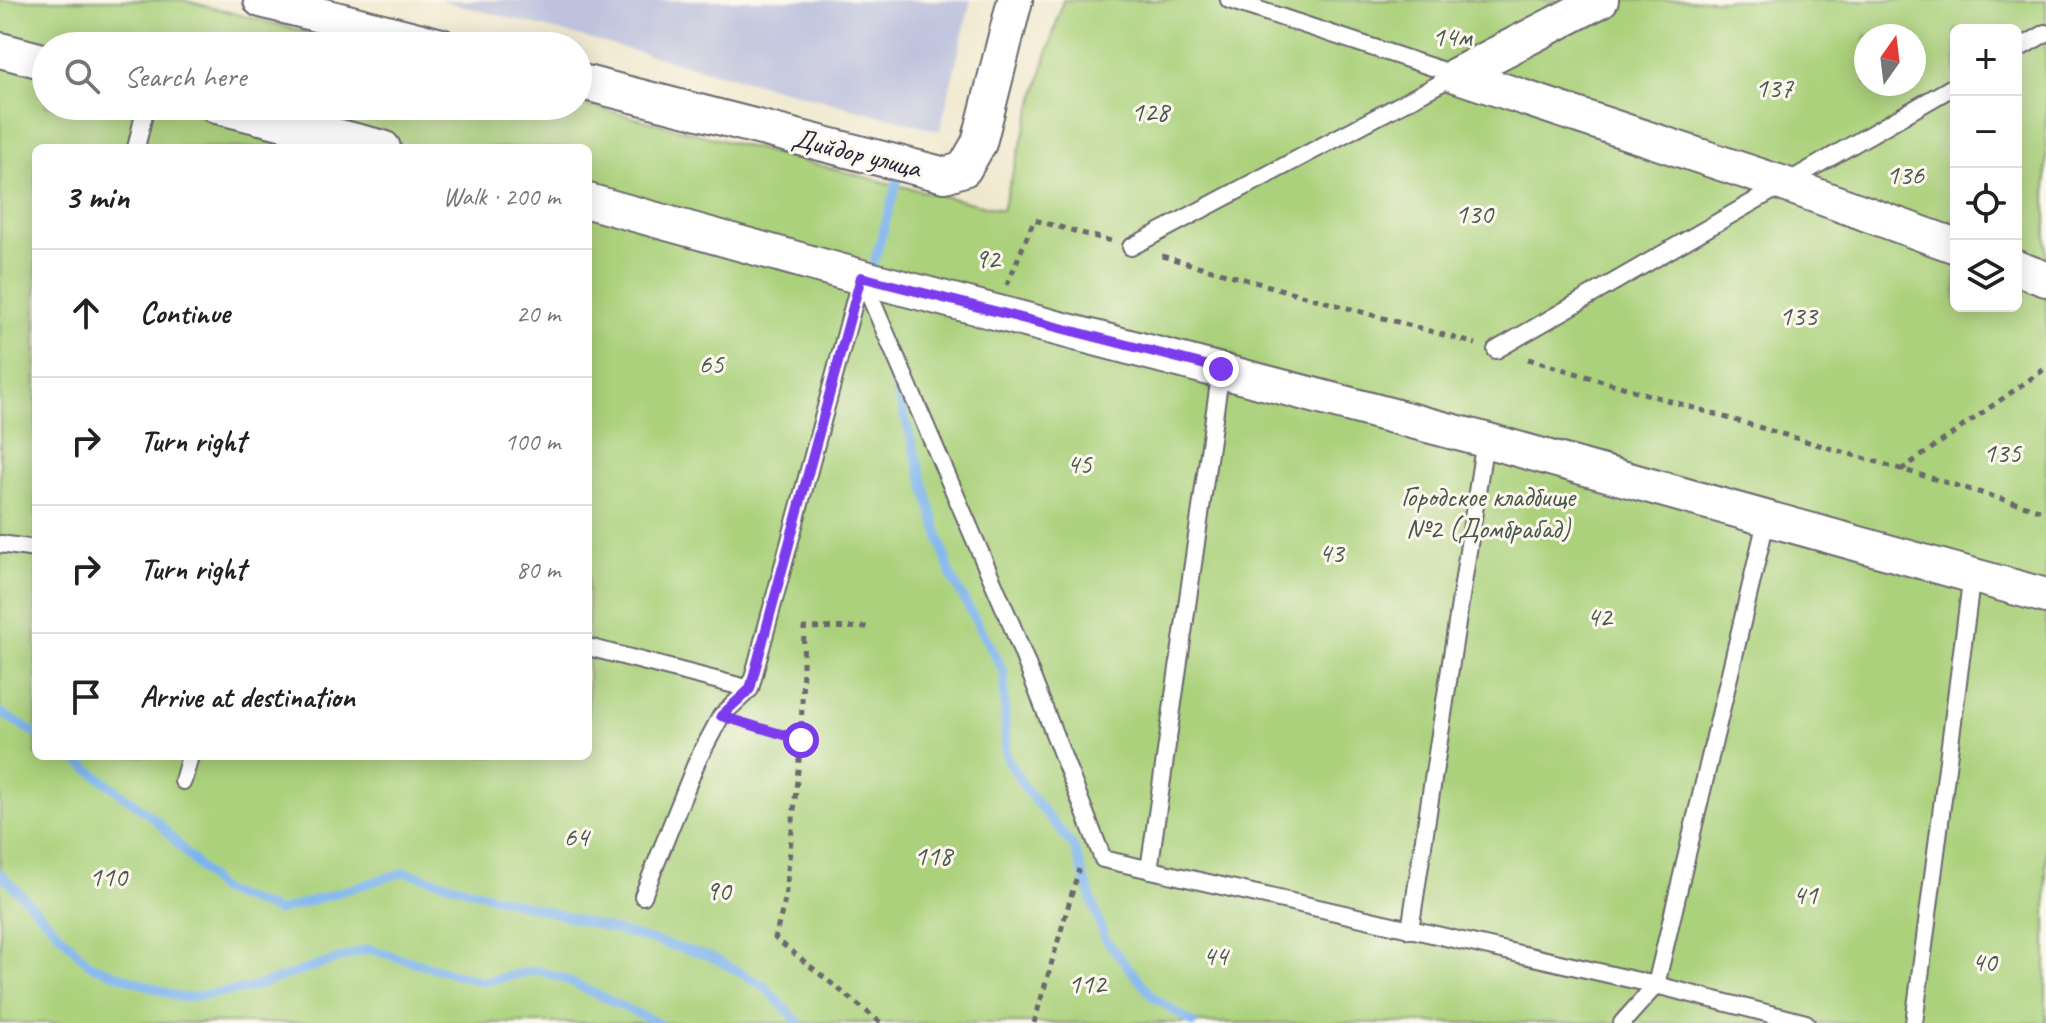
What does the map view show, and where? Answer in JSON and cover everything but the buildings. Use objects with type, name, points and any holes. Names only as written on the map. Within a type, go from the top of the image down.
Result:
[{"type":"street","points":[[261,0],[386,32]]},
{"type":"street","name":"Дийдор улица","points":[[592,85],[945,175],[964,169],[979,143],[1015,0]]},
{"type":"street","points":[[1456,75],[1601,0]]},
{"type":"street","points":[[0,50],[32,58]]},
{"type":"street","points":[[1456,75],[1784,184],[1950,244]]},
{"type":"street","points":[[269,120],[357,144]]},
{"type":"street","points":[[592,202],[861,277],[1485,440],[2046,596]]},
{"type":"street","points":[[2022,270],[2046,279]]},
{"type":"lane","points":[[1229,0],[1456,75]]},
{"type":"lane","points":[[2022,47],[2046,33]]},
{"type":"lane","points":[[1131,247],[1456,75]]},
{"type":"lane","points":[[1496,350],[1950,88]]},
{"type":"lane","points":[[137,144],[143,120]]},
{"type":"lane","points":[[643,896],[697,761],[721,716],[750,689],[861,277]]},
{"type":"lane","points":[[861,277],[1012,626],[1103,859],[1656,985],[1806,1023]]},
{"type":"lane","points":[[1149,870],[1221,369]]},
{"type":"lane","points":[[1410,930],[1485,440]]},
{"type":"lane","points":[[1622,1023],[1656,985],[1767,517]]},
{"type":"lane","points":[[0,544],[32,548]]},
{"type":"lane","points":[[1914,1023],[1972,574]]},
{"type":"lane","points":[[592,648],[750,689]]},
{"type":"lane","points":[[183,781],[189,760]]},
{"type":"path","points":[[996,312],[1034,220],[1496,350],[2046,512]]},
{"type":"path","points":[[1901,470],[2046,368]]},
{"type":"path","points":[[867,627],[804,628],[801,740],[785,900],[775,938],[881,1023]]},
{"type":"path","points":[[721,716],[801,740]]},
{"type":"path","points":[[1034,1023],[1079,869]]},
{"type":"shaded area","points":[[440,0],[971,0],[940,131],[592,40],[592,32],[562,32]]},
{"type":"green space","name":"Городское кладбище №2 (Домбрабад)","points":[[0,0],[183,0],[306,32],[32,32],[32,120],[592,120],[592,107],[1002,210],[1063,0],[2046,0],[2046,1023],[0,1023]]},
{"type":"waterway","points":[[872,269],[900,172]]},
{"type":"waterway","points":[[885,349],[950,574],[1004,672],[1006,756],[1026,790],[1074,847],[1105,939],[1153,997],[1193,1023]]},
{"type":"waterway","points":[[0,712],[32,732]]},
{"type":"waterway","points":[[76,760],[156,820],[220,890],[278,911],[405,872],[712,957],[764,986],[799,1023]]},
{"type":"waterway","points":[[0,873],[90,965],[182,998],[247,989],[368,949],[483,982],[536,970],[562,978],[658,1023]]},
{"type":"route","points":[[801,740],[721,716],[750,689],[861,277],[1221,369]]},
{"type":"park label","name":"14м","points":[[1452,36]]},
{"type":"park label","name":"137","points":[[1774,87]]},
{"type":"park label","name":"128","points":[[1150,111]]},
{"type":"park label","name":"136","points":[[1905,174]]},
{"type":"park label","name":"130","points":[[1474,213]]},
{"type":"park label","name":"92","points":[[987,258]]},
{"type":"park label","name":"133","points":[[1798,315]]},
{"type":"park label","name":"65","points":[[711,363]]},
{"type":"park label","name":"135","points":[[2002,452]]},
{"type":"park label","name":"45","points":[[1079,463]]},
{"type":"park label","name":"43","points":[[1331,552]]},
{"type":"park label","name":"42","points":[[1599,616]]},
{"type":"park label","name":"64","points":[[576,836]]},
{"type":"park label","name":"118","points":[[933,855]]},
{"type":"park label","name":"110","points":[[108,876]]},
{"type":"park label","name":"90","points":[[718,890]]},
{"type":"park label","name":"41","points":[[1805,894]]},
{"type":"park label","name":"44","points":[[1215,955]]},
{"type":"park label","name":"40","points":[[1984,961]]},
{"type":"park label","name":"112","points":[[1087,983]]}]
